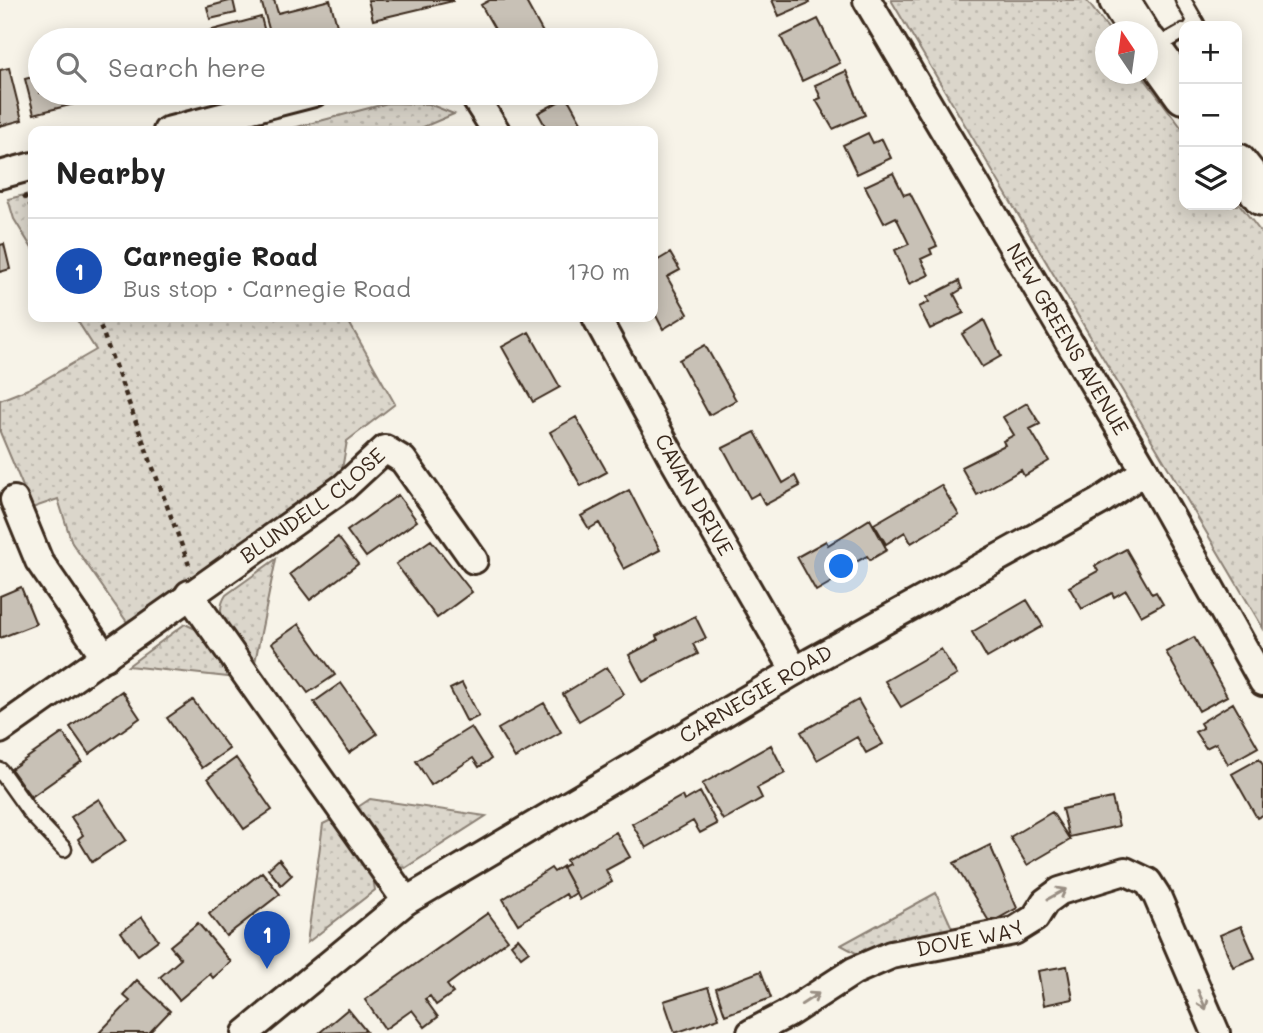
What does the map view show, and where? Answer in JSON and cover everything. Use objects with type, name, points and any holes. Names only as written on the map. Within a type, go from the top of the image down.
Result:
[{"type":"main road","points":[[1119,0],[1132,21]]},
{"type":"main road","points":[[1158,58],[1179,87]]},
{"type":"main road","points":[[1242,169],[1263,196]]},
{"type":"street","name":"NEW GREENS AVENUE","points":[[867,0],[1145,471],[1263,682]]},
{"type":"street","points":[[186,126],[268,105]]},
{"type":"street","points":[[480,105],[493,126]]},
{"type":"street","points":[[0,175],[28,167]]},
{"type":"street","name":"CAVAN DRIVE","points":[[599,322],[794,671]]},
{"type":"street","name":"BLUNDELL CLOSE","points":[[0,730],[344,487],[386,449],[403,460],[474,560]]},
{"type":"street","name":"CARNEGIE ROAD","points":[[246,1033],[406,901],[794,671],[1099,502],[1145,471]]},
{"type":"street","points":[[14,500],[39,561],[105,657]]},
{"type":"street","points":[[193,592],[406,901]]},
{"type":"street","name":"DOVE WAY","points":[[751,1033],[789,1013],[854,971],[891,955],[1014,931],[1035,918],[1045,902],[1060,891],[1125,871],[1148,882],[1157,896],[1216,1033]]},
{"type":"lane","points":[[1183,0],[1195,21]]},
{"type":"lane","points":[[1158,39],[1179,32]]},
{"type":"lane","points":[[0,770],[32,815],[64,849]]},
{"type":"path","points":[[99,322],[193,592]]},
{"type":"shaded area","points":[[891,0],[1086,0],[1102,21],[1095,21],[1095,84],[1149,84],[1179,124],[1179,210],[1242,210],[1242,208],[1263,235],[1263,628]]},
{"type":"shaded area","points":[[380,105],[432,105],[454,114],[426,126],[301,126]]},
{"type":"shaded area","points":[[28,194],[28,242],[14,219],[8,199]]},
{"type":"shaded area","points":[[78,322],[349,322],[395,404],[347,441],[341,475],[127,622],[72,543],[58,499],[32,508],[0,432],[0,400],[28,389],[96,350]]},
{"type":"shaded area","points":[[276,559],[254,667],[228,633],[221,614],[222,604],[226,595]]},
{"type":"shaded area","points":[[185,624],[204,633],[237,678],[128,666]]},
{"type":"shaded area","points":[[370,799],[486,816],[405,868],[391,862],[355,809]]},
{"type":"shaded area","points":[[335,818],[373,877],[375,890],[307,943],[323,824]]},
{"type":"shaded area","points":[[936,893],[953,930],[867,959],[841,945]]},
{"type":"building","points":[[233,0],[236,13],[210,19],[207,7]]},
{"type":"building","points":[[261,0],[274,0],[278,13],[330,0],[338,28],[269,28]]},
{"type":"building","points":[[368,0],[453,0],[453,1],[373,20]]},
{"type":"building","points":[[490,0],[525,0],[540,28],[494,28],[481,5]]},
{"type":"building","points":[[772,0],[808,0],[809,3],[779,16]]},
{"type":"building","points":[[261,17],[264,28],[220,28]]},
{"type":"building","points":[[818,19],[840,63],[802,81],[781,37]]},
{"type":"building","points":[[9,68],[22,120],[0,126],[0,70]]},
{"type":"building","points":[[846,71],[865,115],[833,129],[816,100],[821,98],[815,85]]},
{"type":"building","points":[[32,105],[70,105],[34,114]]},
{"type":"building","points":[[552,105],[571,105],[583,126],[545,126],[538,113]]},
{"type":"building","points":[[868,133],[873,143],[882,139],[891,158],[857,174],[843,145]]},
{"type":"building","points":[[893,173],[904,195],[910,193],[937,246],[930,249],[932,254],[921,259],[929,275],[909,284],[895,250],[909,244],[896,217],[884,223],[865,186]]},
{"type":"building","points":[[4,244],[10,269],[0,272],[0,245]]},
{"type":"building","points":[[670,253],[680,270],[667,277],[688,314],[663,329],[658,320],[658,260]]},
{"type":"building","points":[[959,281],[962,289],[954,294],[964,313],[930,329],[919,307],[929,302],[927,297]]},
{"type":"building","points":[[984,320],[1001,356],[982,367],[962,334]]},
{"type":"building","points":[[529,332],[560,387],[533,402],[502,347]]},
{"type":"building","points":[[705,345],[736,400],[709,415],[679,360]]},
{"type":"building","points":[[1027,403],[1040,424],[1030,429],[1049,461],[1024,476],[1021,470],[977,495],[961,467],[1005,445],[1003,441],[1014,435],[1003,417]]},
{"type":"building","points":[[576,417],[607,472],[581,486],[550,432]]},
{"type":"building","points":[[755,432],[783,483],[795,476],[800,486],[765,505],[759,493],[750,498],[723,448]]},
{"type":"building","points":[[941,485],[959,515],[911,543],[905,532],[886,544],[874,524]]},
{"type":"building","points":[[629,490],[660,550],[624,569],[599,523],[589,529],[581,516]]},
{"type":"building","points":[[398,495],[417,521],[366,557],[347,531]]},
{"type":"building","points":[[870,519],[887,550],[870,560],[867,556],[839,571],[842,576],[816,591],[797,557],[826,541],[828,545]]},
{"type":"building","points":[[338,537],[358,564],[310,600],[290,574]]},
{"type":"building","points":[[431,540],[472,592],[437,618],[396,564]]},
{"type":"building","points":[[1126,549],[1152,594],[1156,592],[1163,604],[1141,616],[1126,590],[1114,597],[1112,593],[1082,609],[1069,587],[1098,571],[1095,566]]},
{"type":"building","points":[[21,587],[36,624],[0,638],[0,596]]},
{"type":"building","points":[[1027,600],[1043,626],[987,658],[972,632]]},
{"type":"building","points":[[695,616],[706,638],[693,644],[698,654],[643,682],[629,655],[658,640],[656,636]]},
{"type":"building","points":[[299,624],[335,675],[308,693],[272,643]]},
{"type":"building","points":[[1194,637],[1227,696],[1199,711],[1166,652]]},
{"type":"building","points":[[941,649],[957,675],[901,707],[885,681]]},
{"type":"building","points":[[607,667],[624,694],[579,721],[563,694]]},
{"type":"building","points":[[341,683],[377,734],[349,753],[314,702]]},
{"type":"building","points":[[462,683],[479,716],[467,722],[450,689]]},
{"type":"building","points":[[122,691],[140,718],[89,754],[70,727]]},
{"type":"building","points":[[193,700],[229,749],[202,768],[167,718]]},
{"type":"building","points":[[858,700],[883,744],[866,753],[857,737],[817,760],[801,732]]},
{"type":"building","points":[[544,703],[561,732],[515,758],[498,729]]},
{"type":"building","points":[[1233,703],[1258,747],[1228,764],[1216,743],[1206,748],[1195,732],[1203,728],[1200,723]]},
{"type":"building","points":[[471,727],[491,759],[479,767],[473,758],[431,785],[416,761]]},
{"type":"building","points":[[63,733],[82,761],[31,797],[11,769]]},
{"type":"building","points":[[771,745],[785,773],[757,788],[762,798],[723,820],[702,784]]},
{"type":"building","points":[[236,758],[272,810],[244,829],[208,778]]},
{"type":"building","points":[[1259,759],[1263,765],[1263,815],[1257,818],[1232,774]]},
{"type":"building","points":[[700,792],[717,824],[700,833],[693,821],[646,848],[632,824],[682,796],[684,801]]},
{"type":"building","points":[[1112,798],[1119,826],[1069,837],[1062,809]]},
{"type":"building","points":[[99,799],[126,840],[92,862],[78,839],[83,835],[71,817]]},
{"type":"building","points":[[1052,812],[1070,840],[1027,865],[1010,837]]},
{"type":"building","points":[[616,832],[630,857],[606,870],[612,882],[580,900],[562,867],[568,864],[566,860]]},
{"type":"building","points":[[990,845],[1017,908],[990,923],[954,863]]},
{"type":"building","points":[[279,859],[292,875],[281,885],[268,869]]},
{"type":"building","points":[[562,867],[576,893],[568,898],[566,894],[518,924],[503,899],[551,868],[554,872]]},
{"type":"building","points":[[262,872],[280,894],[226,936],[209,914]]},
{"type":"building","points":[[488,913],[508,940],[447,985],[453,993],[436,1005],[430,996],[425,999],[438,1017],[425,1027],[412,1010],[385,1029],[365,1000]]},
{"type":"building","points":[[142,917],[158,940],[138,955],[121,932]]},
{"type":"building","points":[[198,923],[231,962],[213,978],[210,974],[179,1000],[160,977],[181,959],[170,946]]},
{"type":"building","points":[[1241,926],[1255,958],[1233,967],[1220,935]]},
{"type":"building","points":[[518,938],[529,951],[521,957],[511,944]]},
{"type":"building","points":[[1067,966],[1073,999],[1044,1005],[1038,971]]},
{"type":"building","points":[[761,971],[771,998],[725,1015],[716,988]]},
{"type":"building","points":[[137,980],[170,1011],[149,1033],[99,1033],[130,1001],[123,995]]},
{"type":"building","points":[[708,987],[719,1018],[675,1033],[664,1001]]},
{"type":"building","points":[[348,1009],[366,1031],[319,1033]]},
{"type":"place","name":"Carnegie Road","points":[[267,969]]}]
